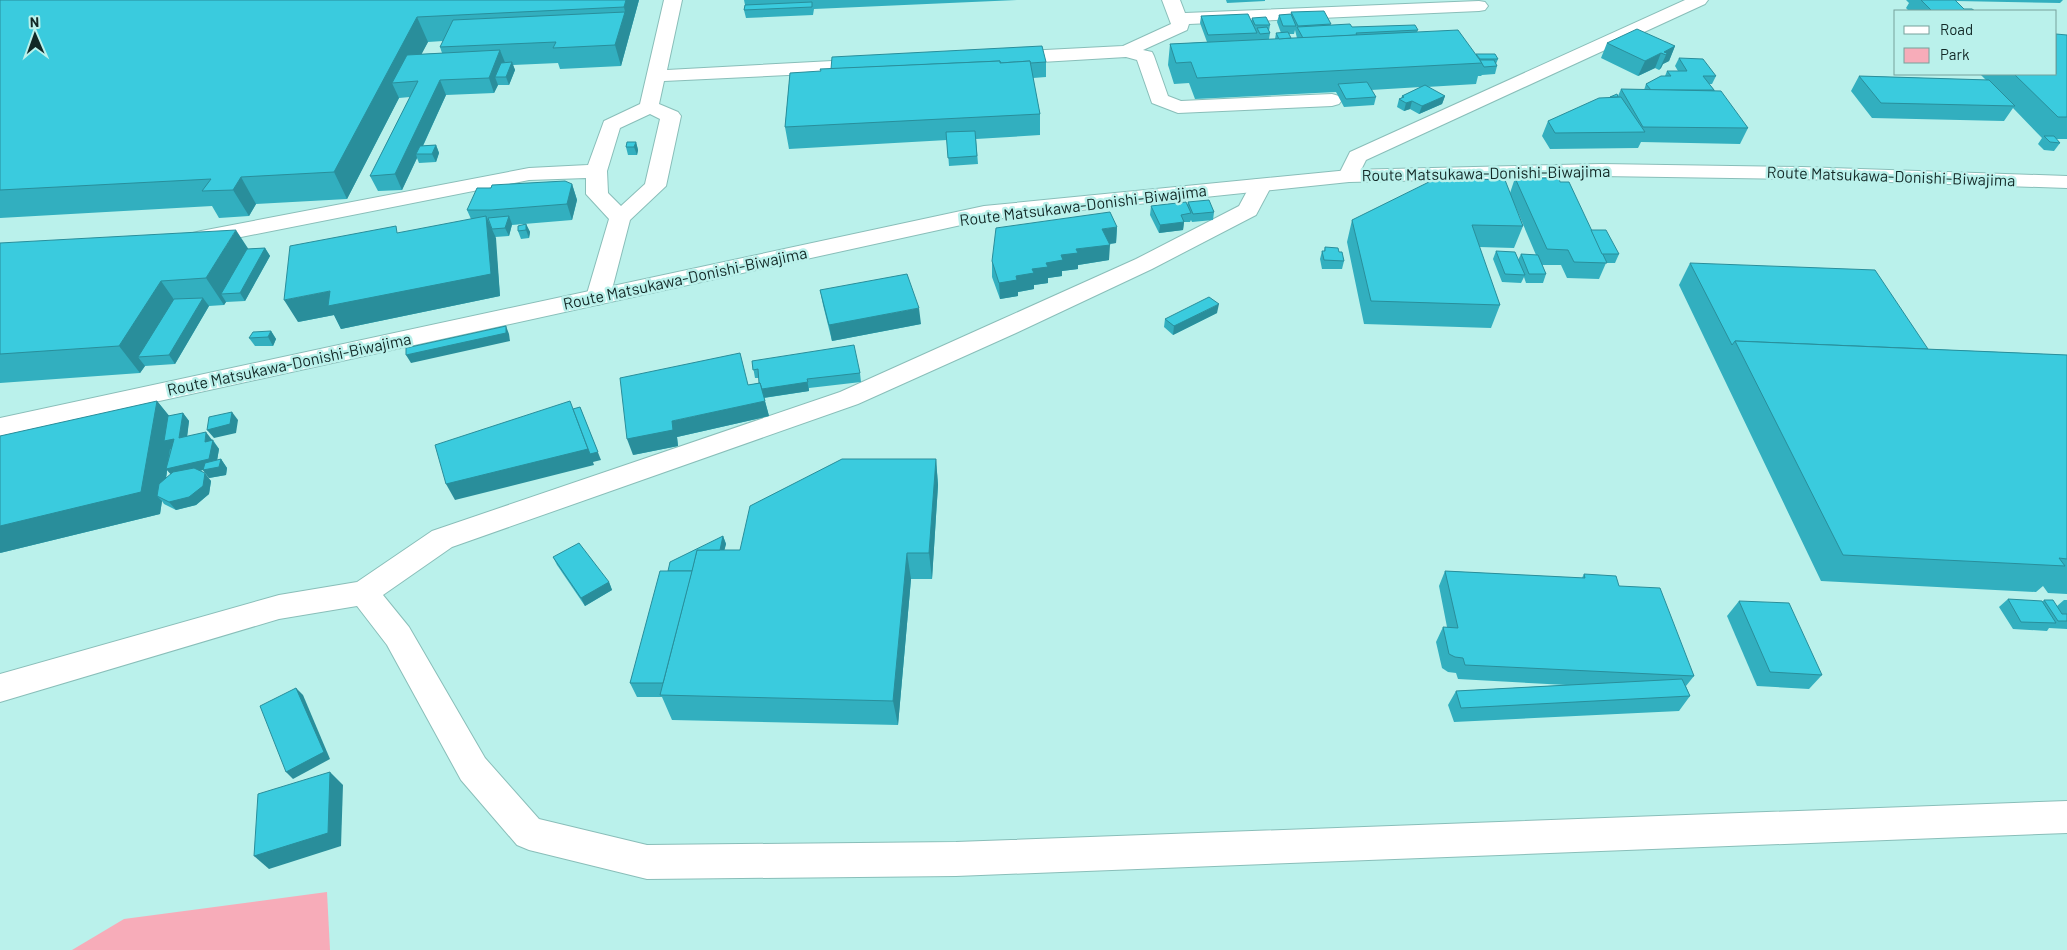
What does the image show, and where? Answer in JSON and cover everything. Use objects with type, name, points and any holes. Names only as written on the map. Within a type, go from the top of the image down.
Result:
[{"type":"street","points":[[650,108],[673,0]]},
{"type":"street","points":[[1126,51],[1181,26],[1171,0]]},
{"type":"street","points":[[1349,176],[1357,156],[1699,0]]},
{"type":"street","points":[[1179,19],[1479,6]]},
{"type":"street","points":[[986,59],[1126,51],[1145,56],[1159,99],[1178,107],[1332,100]]},
{"type":"street","points":[[657,76],[886,64]]},
{"type":"street","points":[[598,297],[620,218],[655,186],[671,116],[650,108],[611,125],[597,170],[597,194],[620,218]]},
{"type":"street","points":[[183,242],[529,174],[597,170]]},
{"type":"street","name":"Route Matsukawa-Donishi-Biwajima","points":[[0,427],[984,213],[1349,176],[1602,170],[1802,173],[2067,182]]},
{"type":"street","points":[[0,688],[279,607],[364,593],[442,539],[849,398],[1016,323],[1144,264],[1248,210],[1262,185]]},
{"type":"street","points":[[364,593],[398,636],[473,770],[529,833],[647,862],[956,859],[2067,817]]},
{"type":"green space","points":[[327,892],[330,950],[72,950],[124,919]]},
{"type":"building","points":[[0,0],[626,0],[624,7],[417,17],[334,172],[241,177],[233,190],[202,191],[211,179],[0,190]]},
{"type":"building","points":[[1921,0],[1955,0],[1964,9],[1974,10],[1931,10]]},
{"type":"building","points":[[812,2],[812,7],[744,10],[745,5]]},
{"type":"building","points":[[1324,11],[1331,24],[1298,26],[1291,12]]},
{"type":"building","points":[[625,12],[615,45],[553,48],[556,42],[440,47],[453,20]]},
{"type":"building","points":[[1248,14],[1257,33],[1208,35],[1201,16]]},
{"type":"building","points":[[1291,14],[1296,26],[1283,26],[1279,15]]},
{"type":"building","points":[[1266,17],[1270,25],[1255,25],[1252,18]]},
{"type":"building","points":[[1350,24],[1352,27],[1415,25],[1418,30],[1303,38],[1297,27]]},
{"type":"building","points":[[1267,27],[1270,33],[1260,34],[1257,28]]},
{"type":"building","points":[[1637,29],[1675,46],[1664,52],[1667,53],[1666,55],[1661,53],[1645,61],[1607,43]]},
{"type":"building","points":[[1458,30],[1482,63],[1197,78],[1191,62],[1176,63],[1170,44]]},
{"type":"building","points":[[1288,32],[1291,38],[1279,39],[1276,33]]},
{"type":"building","points":[[2057,34],[2067,35],[2067,117],[2058,117],[2015,75],[2057,75]]},
{"type":"building","points":[[1042,46],[1046,62],[1000,63],[1000,61],[831,69],[832,57]]},
{"type":"building","points":[[500,50],[489,78],[440,80],[395,174],[370,176],[418,81],[392,83],[407,55]]},
{"type":"building","points":[[1476,54],[1495,54],[1498,59],[1480,59]]},
{"type":"building","points":[[1679,58],[1703,59],[1716,76],[1703,76],[1714,90],[1651,90],[1646,84],[1661,76],[1671,76],[1667,71],[1687,71]]},
{"type":"building","points":[[1480,60],[1494,60],[1497,66],[1484,67]]},
{"type":"building","points":[[1000,61],[1000,63],[1030,61],[1040,114],[785,127],[790,73],[821,71],[820,69]]},
{"type":"building","points":[[512,62],[506,77],[495,77],[501,63]]},
{"type":"building","points":[[1859,76],[1989,80],[2015,106],[1881,103]]},
{"type":"building","points":[[1367,82],[1376,97],[1346,99],[1338,84]]},
{"type":"building","points":[[1425,85],[1445,96],[1422,106],[1412,101],[1406,103],[1399,99],[1404,97],[1402,96]]},
{"type":"building","points":[[1621,89],[1721,91],[1748,128],[1643,127]]},
{"type":"building","points":[[1621,97],[1645,132],[1555,133],[1548,121],[1599,98]]},
{"type":"building","points":[[975,131],[977,156],[948,158],[946,132]]},
{"type":"building","points":[[2044,136],[2054,136],[2060,143],[2050,142]]},
{"type":"building","points":[[627,142],[636,142],[634,147],[626,147]]},
{"type":"building","points":[[436,145],[432,154],[416,154],[420,146]]},
{"type":"building","points":[[1437,178],[1505,180],[1523,226],[1472,225],[1500,305],[1371,301],[1352,220]]},
{"type":"building","points":[[1515,178],[1559,178],[1560,182],[1569,182],[1607,263],[1574,262],[1568,250],[1547,249]]},
{"type":"building","points":[[565,181],[572,184],[567,204],[467,210],[477,188],[491,188],[492,185]]},
{"type":"building","points":[[1209,200],[1214,212],[1193,214],[1188,202]]},
{"type":"building","points":[[1186,202],[1191,213],[1181,215],[1184,222],[1160,225],[1151,206]]},
{"type":"building","points":[[1110,212],[1117,227],[1102,229],[1110,245],[1076,249],[1078,253],[1061,255],[1063,260],[1046,263],[1048,267],[1032,269],[1034,273],[1016,276],[1017,280],[999,283],[992,261],[996,228]]},
{"type":"building","points":[[486,216],[491,274],[328,306],[330,291],[284,300],[290,246],[396,226],[397,233]]},
{"type":"building","points":[[509,216],[505,228],[492,229],[488,218]]},
{"type":"building","points":[[526,224],[526,230],[518,231],[518,226]]},
{"type":"building","points":[[236,230],[206,278],[161,281],[119,346],[0,354],[0,243]]},
{"type":"building","points":[[1591,230],[1606,230],[1619,254],[1602,254]]},
{"type":"building","points":[[1325,247],[1338,248],[1339,252],[1342,252],[1344,261],[1324,260],[1322,251],[1325,251]]},
{"type":"building","points":[[265,248],[240,293],[221,294],[247,249]]},
{"type":"building","points":[[1496,251],[1515,252],[1525,275],[1505,274]]},
{"type":"building","points":[[1521,254],[1538,255],[1546,274],[1529,274]]},
{"type":"building","points":[[1690,263],[1875,270],[1928,349],[1735,341],[1732,345]]},
{"type":"building","points":[[907,274],[919,308],[829,325],[820,290]]},
{"type":"building","points":[[1209,297],[1219,304],[1174,326],[1165,319]]},
{"type":"building","points":[[203,298],[169,355],[138,357],[174,299]]},
{"type":"building","points":[[506,326],[506,333],[406,355],[406,348]]},
{"type":"building","points":[[271,331],[268,337],[249,338],[253,332]]},
{"type":"building","points":[[1735,341],[2067,355],[2067,559],[2059,558],[2065,566],[1843,555]]},
{"type":"building","points":[[854,345],[860,373],[807,379],[808,382],[762,389],[759,383],[758,369],[753,370],[752,361]]},
{"type":"building","points":[[740,353],[748,385],[760,383],[765,401],[672,421],[673,430],[627,439],[620,378]]},
{"type":"building","points":[[157,401],[141,492],[0,526],[0,436]]},
{"type":"building","points":[[570,401],[588,449],[446,484],[435,445]]},
{"type":"building","points":[[580,407],[598,452],[590,454],[573,409]]},
{"type":"building","points":[[232,412],[230,424],[207,430],[209,417]]},
{"type":"building","points":[[183,413],[179,438],[206,432],[205,442],[213,440],[209,459],[166,469],[174,439],[164,441],[168,416]]},
{"type":"building","points":[[221,459],[219,467],[203,470],[205,463]]},
{"type":"building","points":[[842,459],[936,459],[929,553],[907,553],[893,701],[660,695],[697,550],[740,550],[750,506]]},
{"type":"building","points":[[194,468],[205,473],[203,486],[189,497],[169,502],[157,496],[159,484],[173,472]]},
{"type":"building","points":[[723,536],[720,550],[697,550],[692,571],[668,571],[670,562]]},
{"type":"building","points":[[579,543],[609,582],[581,598],[553,557]]},
{"type":"building","points":[[660,571],[692,571],[663,683],[630,683]]},
{"type":"building","points":[[1445,571],[1585,578],[1584,574],[1616,576],[1619,586],[1660,588],[1694,676],[1465,665],[1463,658],[1449,654],[1443,627],[1458,628]]},
{"type":"building","points":[[2008,599],[2042,601],[2056,623],[2021,622]]},
{"type":"building","points":[[2044,600],[2053,600],[2062,614],[2067,614],[2067,621],[2058,621]]},
{"type":"building","points":[[1739,601],[1789,603],[1822,675],[1770,672]]},
{"type":"building","points":[[1682,679],[1690,696],[1461,708],[1456,691]]},
{"type":"building","points":[[296,688],[324,752],[286,772],[260,706]]},
{"type":"building","points":[[330,772],[328,833],[254,856],[258,794]]}]
